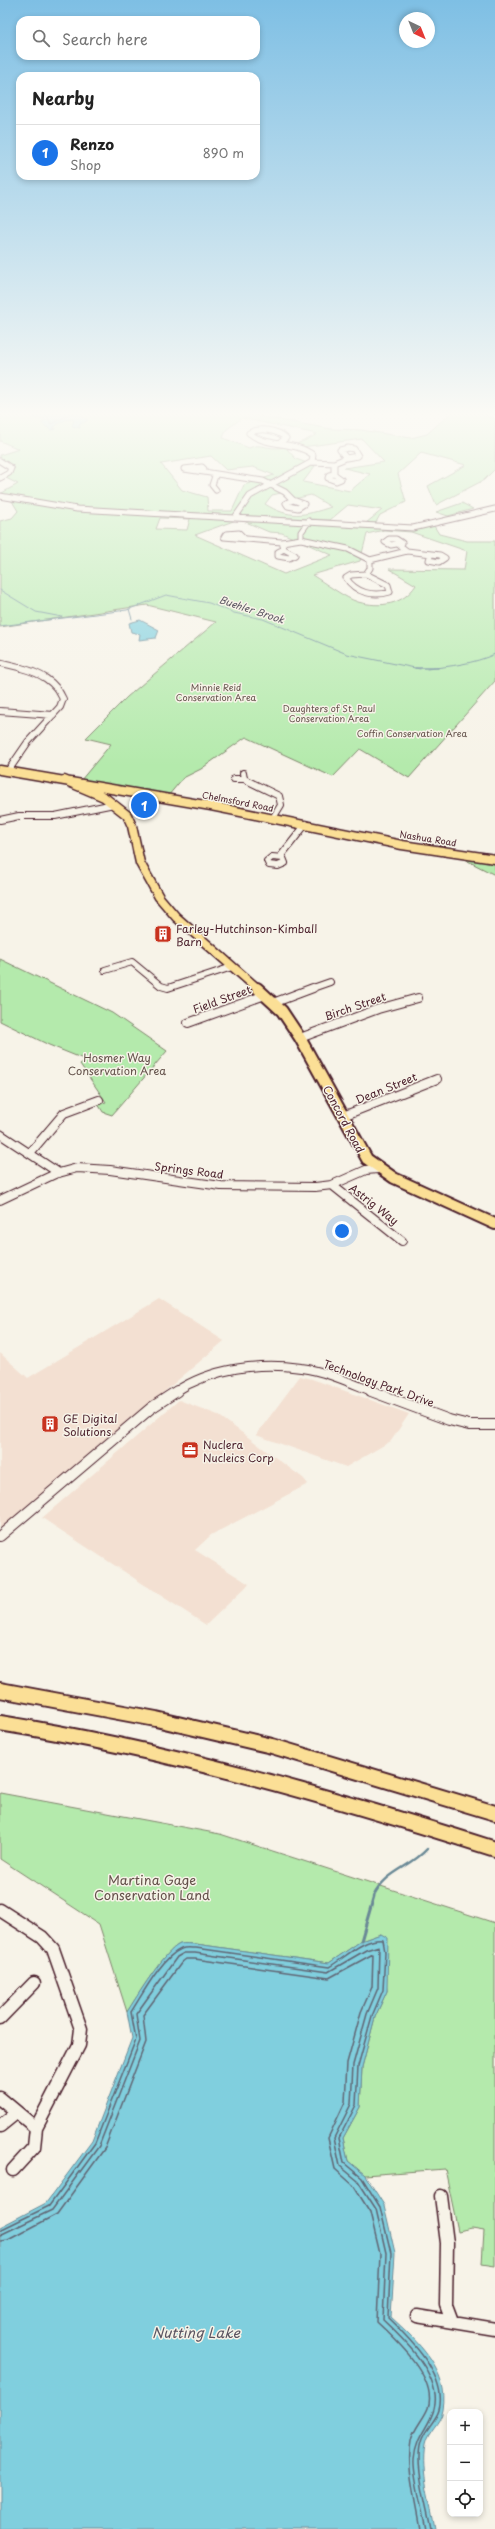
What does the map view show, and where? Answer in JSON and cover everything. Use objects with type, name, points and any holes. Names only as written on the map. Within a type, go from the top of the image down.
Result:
[{"type":"highway","points":[[0,1690],[127,1713],[264,1744],[359,1770],[495,1813]]},
{"type":"highway","points":[[0,1723],[136,1747],[264,1778],[495,1849]]},
{"type":"main road","points":[[4,770],[68,781]]},
{"type":"main road","name":"Chelmsford Road","points":[[68,781],[306,824],[358,835]]},
{"type":"main road","name":"Concord Road","points":[[68,781],[104,798],[124,812],[131,822],[140,863],[159,897],[176,917],[282,1011],[300,1038],[363,1155],[378,1169],[495,1224]]},
{"type":"main road","points":[[104,798],[115,789]]},
{"type":"main road","name":"Nashua Road","points":[[358,835],[408,846],[495,859]]},
{"type":"street","points":[[301,539],[302,530]]},
{"type":"street","points":[[244,538],[282,542],[301,539],[317,544],[348,549],[370,560],[407,552],[430,556]]},
{"type":"street","points":[[282,542],[284,550]]},
{"type":"street","points":[[399,545],[407,552]]},
{"type":"street","points":[[366,574],[370,568],[370,560]]},
{"type":"street","points":[[366,574],[388,585],[390,592],[382,595],[365,593],[353,586],[346,578],[351,575],[366,574]]},
{"type":"street","points":[[0,663],[29,670],[52,684],[63,700],[53,715],[4,770]]},
{"type":"street","points":[[0,711],[53,715]]},
{"type":"street","points":[[234,779],[244,776],[279,795],[281,805],[273,818]]},
{"type":"street","points":[[0,820],[19,816],[52,817],[114,804]]},
{"type":"street","points":[[280,857],[306,824]]},
{"type":"street","points":[[105,970],[132,962],[164,988],[232,967]]},
{"type":"street","points":[[273,1003],[330,982]]},
{"type":"street","name":"Field Street","points":[[188,1023],[264,995]]},
{"type":"street","name":"Birch Street","points":[[300,1038],[378,1009],[418,998]]},
{"type":"street","name":"Dean Street","points":[[343,1116],[436,1079]]},
{"type":"street","points":[[30,1153],[64,1113],[99,1100]]},
{"type":"street","points":[[0,1134],[59,1173]]},
{"type":"street","name":"Springs Road","points":[[0,1200],[59,1173],[87,1168],[221,1186],[315,1187],[332,1185],[355,1174],[378,1169]]},
{"type":"street","name":"Astrig Way","points":[[332,1185],[402,1241]]},
{"type":"street","name":"Technology Park Drive","points":[[0,1536],[151,1408],[190,1382],[220,1371],[260,1366],[302,1368],[337,1378],[448,1420],[469,1425],[495,1425]]},
{"type":"street","points":[[0,1910],[42,1937],[53,1949],[81,2029],[78,2045],[36,2128],[34,2147],[13,2170]]},
{"type":"street","points":[[0,2018],[34,1983]]},
{"type":"street","points":[[0,2098],[16,2113],[36,2128]]},
{"type":"street","points":[[0,2126],[16,2113]]},
{"type":"street","points":[[441,2196],[447,2249],[446,2305],[452,2322]]},
{"type":"street","points":[[417,2316],[495,2329]]},
{"type":"shaded area","points":[[159,1299],[224,1341],[0,1531],[0,1353],[28,1378]]},
{"type":"shaded area","points":[[300,1376],[409,1414],[391,1441],[346,1467],[256,1435]]},
{"type":"shaded area","points":[[179,1400],[218,1415],[303,1478],[308,1484],[211,1535],[195,1550],[249,1584],[206,1625],[42,1518]]},
{"type":"green space","points":[[0,530],[209,530],[195,535],[284,574],[332,555],[282,533],[264,530],[384,530],[367,534],[360,561],[312,575],[353,600],[375,605],[383,605],[398,601],[411,592],[416,585],[389,569],[464,570],[467,551],[411,532],[384,530],[437,530],[439,534],[467,541],[495,541],[495,681],[409,778],[360,749],[333,777],[246,737],[201,769],[183,778],[168,796],[81,780],[111,744],[86,738],[127,697],[216,622],[147,605],[0,627]]},
{"type":"green space","points":[[458,856],[495,862],[495,875]]},
{"type":"green space","name":"Hosmer Way Conservation Area","points":[[0,959],[112,1013],[167,1051],[112,1115],[103,1112],[98,1104],[106,1102],[80,1064],[86,1060],[49,1045],[0,1021]]},
{"type":"green space","name":"Martina Gage Conservation Land","points":[[0,1793],[220,1834],[495,1923],[495,2266],[482,2264],[484,2230],[472,2228],[458,2231],[445,2169],[365,2175],[348,2161],[343,2138],[360,2107],[362,2067],[375,2017],[387,1991],[381,1934],[361,1941],[329,1963],[196,1944],[180,1944],[174,1948],[159,1964],[127,2012],[99,1924],[0,1859]]},
{"type":"water","points":[[140,620],[159,630],[156,638],[139,640],[140,634],[131,632],[129,623]]},
{"type":"water","name":"Nutting Lake","points":[[381,1934],[388,1938],[387,1991],[375,2017],[362,2067],[360,2107],[343,2138],[348,2161],[365,2175],[384,2205],[395,2253],[391,2317],[421,2347],[436,2370],[441,2382],[444,2396],[442,2415],[426,2440],[424,2455],[425,2476],[435,2529],[0,2529],[0,2227],[46,2203],[92,2141],[132,2038],[127,2012],[137,1996],[159,1964],[174,1948],[180,1944],[196,1944],[329,1963],[361,1941]]},
{"type":"waterway","points":[[0,590],[36,612],[62,617]]},
{"type":"waterway","name":"Buehler Brook","points":[[129,609],[166,595],[209,603],[234,613],[263,619],[347,654],[415,668]]},
{"type":"waterway","name":"Buehler Brook","points":[[0,626],[129,609]]},
{"type":"waterway","points":[[129,609],[132,619]]},
{"type":"waterway","name":"Buehler Brook","points":[[436,668],[470,662],[495,654]]},
{"type":"waterway","name":"Buehler Brook","points":[[415,668],[436,668]]},
{"type":"waterway","name":"Buehler Brook","points":[[415,668],[420,669]]},
{"type":"waterway","name":"Buehler Brook","points":[[427,669],[436,668]]},
{"type":"waterway","points":[[373,1897],[384,1881],[420,1856],[427,1849]]},
{"type":"waterway","points":[[361,1941],[374,1896]]},
{"type":"place","name":"Renzo","points":[[144,805]]},
{"type":"place","name":"Farley-Hutchinson-Kimball Barn","points":[[163,934]]},
{"type":"place","name":"GE Digital Solutions","points":[[50,1424]]},
{"type":"place","name":"Nuclera Nucleics Corp","points":[[190,1450]]},
{"type":"park label","name":"Minnie Reid Conservation Area","points":[[216,692]]},
{"type":"park label","name":"Daughters of St. Paul Conservation Area","points":[[329,714]]},
{"type":"park label","name":"Coffin Conservation Area","points":[[412,733]]}]
